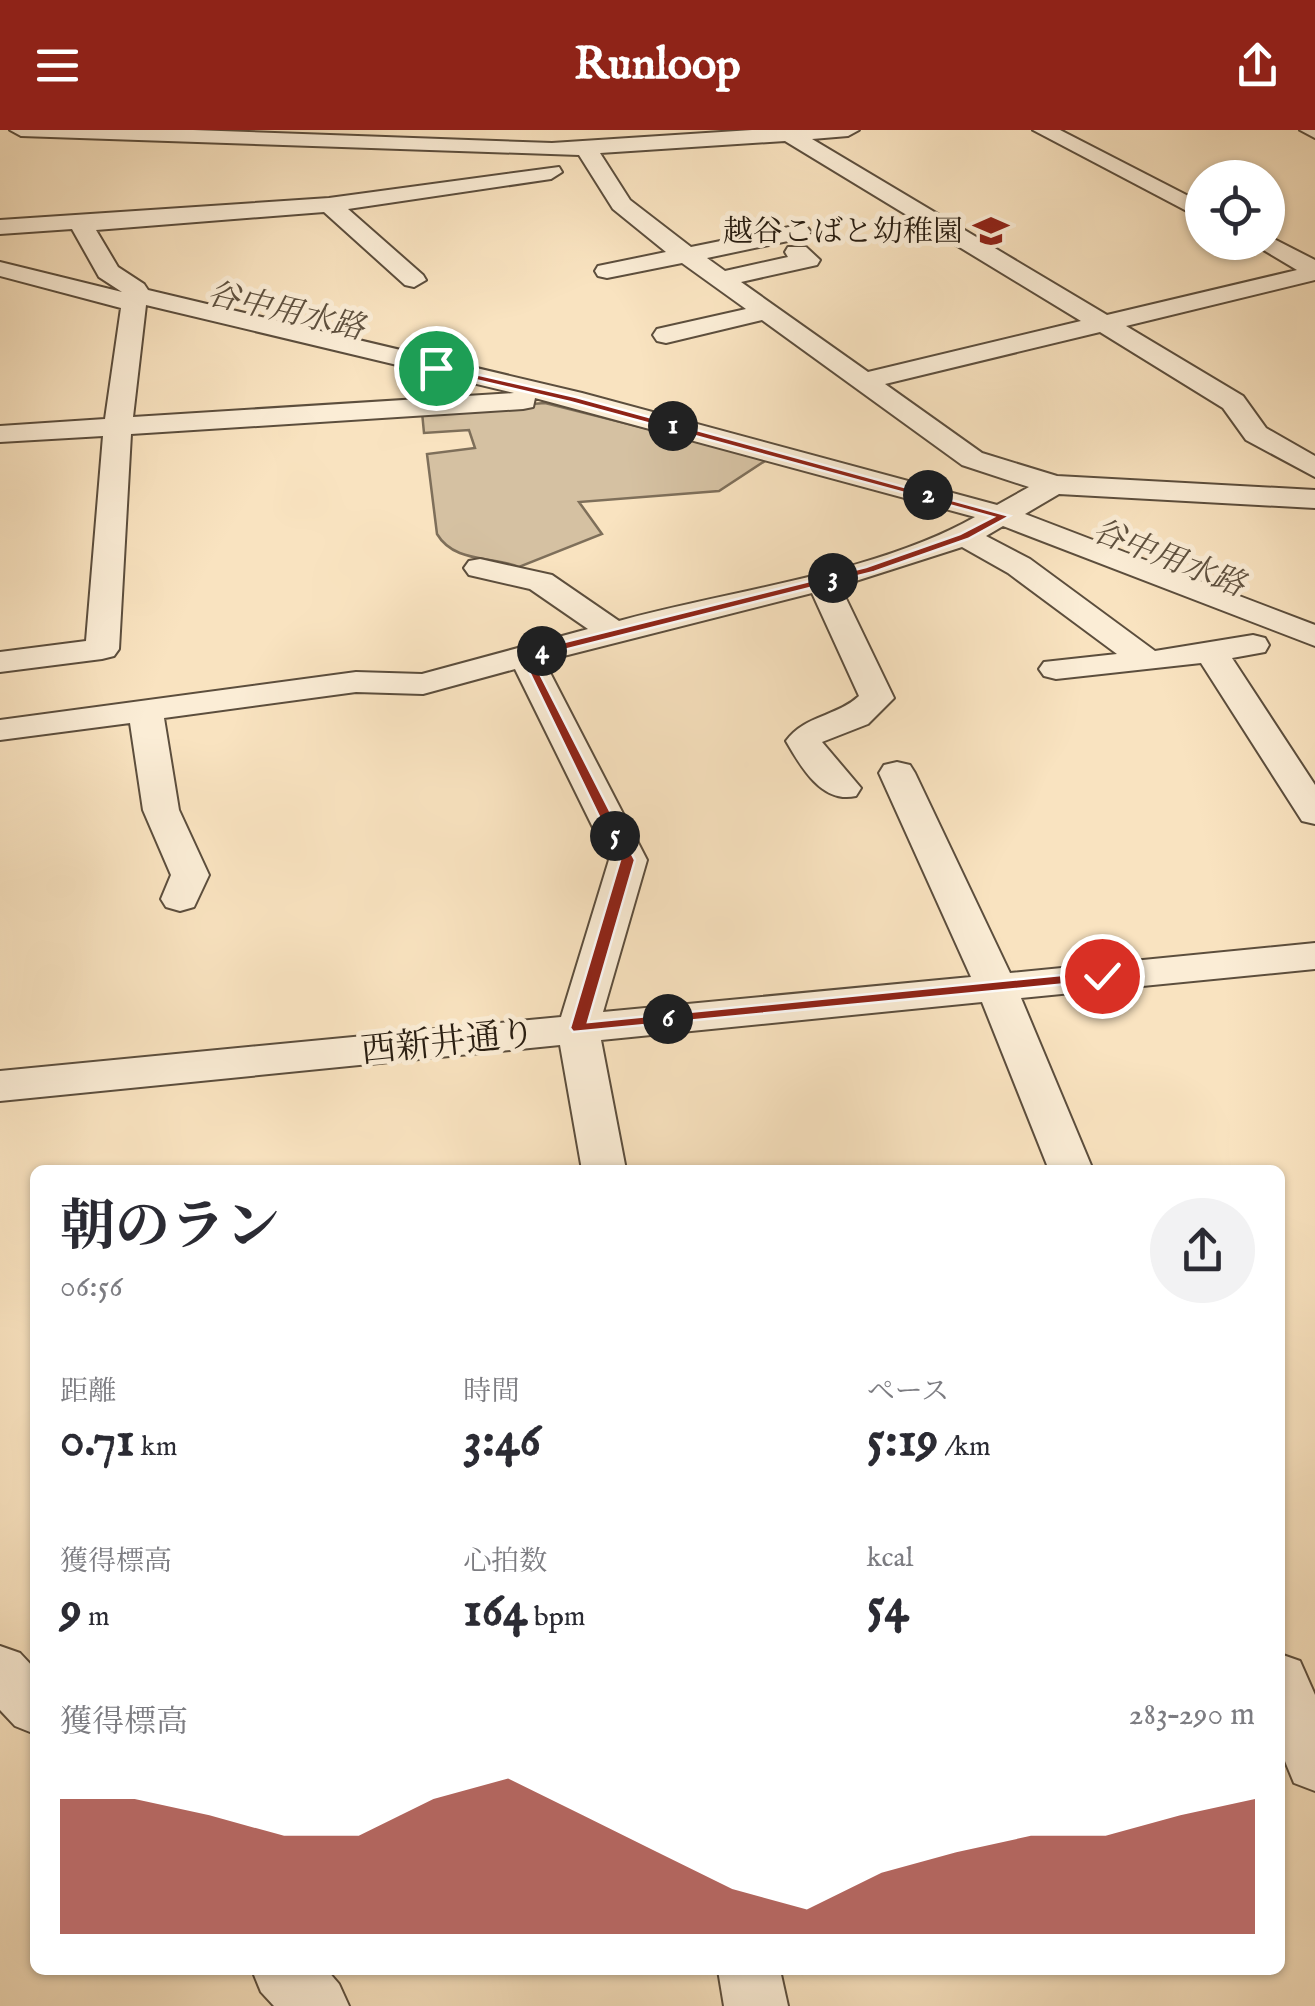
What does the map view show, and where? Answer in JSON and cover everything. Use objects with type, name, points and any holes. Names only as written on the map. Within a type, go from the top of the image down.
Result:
[{"type":"street","points":[[22,130],[257,135],[302,160],[324,205],[414,280]]},
{"type":"street","points":[[422,130],[446,147]]},
{"type":"street","points":[[0,227],[324,205],[591,158],[785,132],[848,130]]},
{"type":"street","points":[[1044,130],[1185,203]]},
{"type":"street","points":[[785,132],[1233,402],[1256,434],[1315,468]]},
{"type":"street","points":[[302,160],[363,137],[591,158]]},
{"type":"street","points":[[591,158],[621,204],[674,246],[972,459],[1054,484],[1315,498]]},
{"type":"street","points":[[0,662],[102,648],[118,426],[136,289],[108,272],[84,230],[84,222]]},
{"type":"street","points":[[606,262],[674,246],[794,235],[808,260],[743,296]]},
{"type":"street","points":[[1285,255],[1315,271]]},
{"type":"street","points":[[0,269],[541,392],[1004,516],[1315,636]]},
{"type":"street","points":[[861,382],[1315,271]]},
{"type":"street","points":[[668,324],[743,296],[798,283]]},
{"type":"street","points":[[0,434],[523,401],[541,392]]},
{"type":"street","points":[[0,730],[356,682],[423,684],[614,632],[870,570],[964,536],[1054,484]]},
{"type":"street","points":[[964,536],[1019,566],[1149,662]]},
{"type":"street","points":[[480,568],[541,582],[614,632]]},
{"type":"street","points":[[822,581],[877,698],[856,716],[814,730],[804,741],[815,761],[843,788]]},
{"type":"street","points":[[1056,669],[1149,662],[1252,645]]},
{"type":"street","points":[[1212,654],[1315,813]]},
{"type":"street","points":[[525,656],[628,860],[578,1028],[603,1165]]},
{"type":"street","points":[[146,713],[161,810],[190,875],[180,898]]},
{"type":"street","points":[[897,773],[996,986],[1070,1165]]},
{"type":"street","name":"西新井通り","points":[[0,1086],[1315,956]]},
{"type":"street","points":[[0,1670],[30,1703]]},
{"type":"street","points":[[1285,1691],[1315,1764]]},
{"type":"street","points":[[287,1975],[317,2006]]},
{"type":"street","points":[[750,1975],[756,2006]]},
{"type":"shaded area","points":[[545,403],[768,459],[719,491],[579,502],[602,534],[519,567],[453,550],[437,534],[427,454],[475,448],[469,430],[424,433],[422,412]]},
{"type":"place","name":"越谷こばと幼稚園","points":[[991,231]]},
{"type":"route","points":[[436,368],[572,399],[1004,516],[964,536],[870,570],[525,656],[628,860],[578,1028],[1102,976]]},
{"type":"water label","name":"谷中用水路","points":[[286,310]]},
{"type":"water label","name":"谷中用水路","points":[[1169,557]]}]
